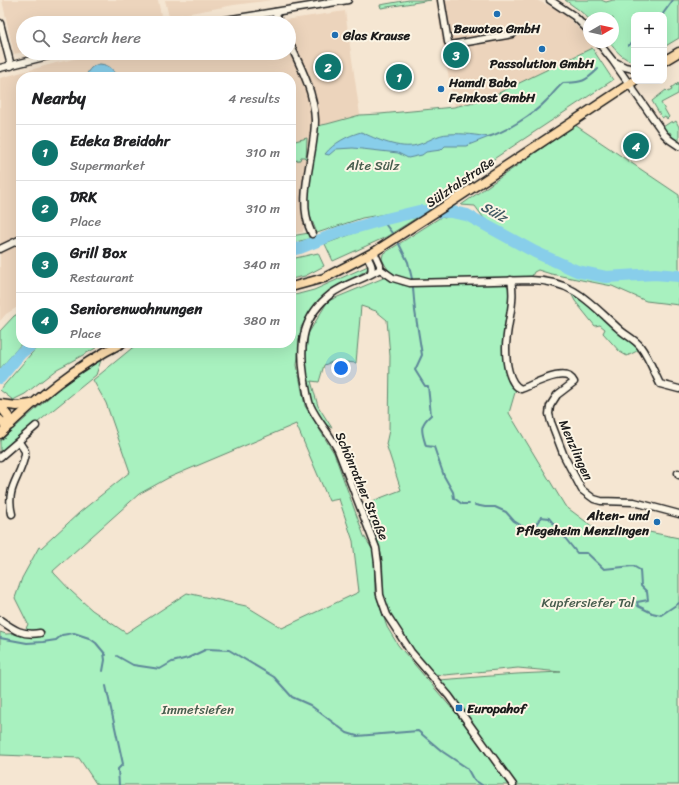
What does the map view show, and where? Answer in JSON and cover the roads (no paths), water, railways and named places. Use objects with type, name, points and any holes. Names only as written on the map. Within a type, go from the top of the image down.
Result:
[{"type":"main road","points":[[667,59],[679,52]]},
{"type":"main road","name":"Sülztalstraße","points":[[296,287],[318,281],[397,238],[631,83]]},
{"type":"main road","points":[[0,434],[32,404],[61,380],[83,364],[113,348]]},
{"type":"main road","points":[[0,405],[17,406],[32,404]]},
{"type":"main road","points":[[0,405],[8,416],[9,426]]},
{"type":"main road","points":[[0,420],[9,426]]},
{"type":"street","points":[[250,16],[345,0]]},
{"type":"street","points":[[441,0],[448,42],[450,44],[513,34]]},
{"type":"street","points":[[550,0],[574,16],[583,25]]},
{"type":"street","points":[[275,12],[277,16]]},
{"type":"street","points":[[0,23],[10,66]]},
{"type":"street","points":[[603,48],[631,81]]},
{"type":"street","points":[[296,57],[317,107],[305,202],[306,220],[312,234]]},
{"type":"street","points":[[0,68],[33,60]]},
{"type":"street","points":[[614,61],[624,67],[631,68]]},
{"type":"street","points":[[633,84],[664,134],[679,146]]},
{"type":"street","points":[[0,249],[16,241]]},
{"type":"street","points":[[370,254],[380,265],[380,269],[393,278],[410,283],[511,280],[550,281],[560,283],[574,291],[640,346],[654,370],[660,384],[679,389]]},
{"type":"street","points":[[370,254],[372,267],[370,274]]},
{"type":"street","name":"Schönrather Straße","points":[[380,269],[332,293],[322,302],[308,320],[304,329],[302,349],[302,364],[307,395],[310,406],[338,450],[374,541],[378,556],[381,601],[391,623],[411,652],[449,696],[513,785]]},
{"type":"street","name":"Menzlingen","points":[[511,280],[513,288],[512,308],[506,347],[507,362],[511,377],[515,385],[521,389],[539,380],[556,376],[568,376],[573,379],[574,382],[553,400],[550,406],[549,414],[564,456],[582,490],[594,499],[601,501],[634,502],[679,514]]},
{"type":"street","points":[[0,457],[36,426]]},
{"type":"street","points":[[12,514],[10,495],[26,454],[19,442]]},
{"type":"street","points":[[0,620],[16,631],[32,635],[40,633]]},
{"type":"water","points":[[95,65],[106,65],[114,72],[88,72]]},
{"type":"water","points":[[361,132],[388,143],[403,146],[417,145],[445,134],[464,134],[489,137],[466,146],[445,146],[441,150],[426,152],[422,155],[408,158],[398,153],[353,148],[336,149],[329,155],[325,154],[332,146],[341,140]]},
{"type":"waterway","points":[[664,12],[673,0]]},
{"type":"waterway","name":"Alte Sülz","points":[[488,137],[511,127],[527,117],[541,106],[563,83],[582,81],[598,69]]},
{"type":"waterway","name":"Sülz","points":[[296,249],[340,232],[419,211],[452,212],[467,215],[535,252],[577,271],[606,277],[655,274],[679,276]]},
{"type":"waterway","points":[[382,220],[392,233]]},
{"type":"waterway","points":[[399,244],[408,262],[412,279]]},
{"type":"waterway","points":[[413,288],[422,355],[415,370],[425,386],[428,386],[431,415],[424,423],[422,429],[423,437],[426,446],[434,447],[444,476],[453,492],[454,498],[462,504],[469,504]]},
{"type":"waterway","name":"Sülz","points":[[0,378],[21,353],[28,348]]},
{"type":"waterway","points":[[475,505],[495,507],[506,512],[514,521],[531,532],[541,517],[549,518],[577,553],[587,553],[604,569],[633,566],[640,570],[641,586],[647,592],[648,600],[637,602],[638,606],[652,613],[661,615],[679,603]]},
{"type":"waterway","name":"Immetsiefen","points":[[0,638],[27,643],[43,642],[56,640],[62,635],[74,633],[89,638],[96,643],[106,655]]},
{"type":"waterway","name":"Immetsiefen","points":[[117,656],[133,665],[160,669],[172,662],[188,658],[207,649],[229,650],[274,677],[292,697],[310,705],[347,733],[357,736],[418,731],[443,752],[467,768],[473,779],[482,785]]},
{"type":"waterway","points":[[103,671],[105,660],[104,653]]},
{"type":"waterway","points":[[106,686],[123,764],[118,769],[119,785]]},
{"type":"place","name":"Bewotec GmbH","points":[[497,14]]},
{"type":"place","name":"Glas Krause","points":[[335,35]]},
{"type":"place","name":"Passolution GmbH","points":[[542,49]]},
{"type":"place","name":"Grill Box","points":[[456,55]]},
{"type":"place","name":"DRK","points":[[328,67]]},
{"type":"place","name":"Edeka Breidohr","points":[[399,77]]},
{"type":"place","name":"Hamdi Baba Feinkost GmbH","points":[[441,89]]},
{"type":"place","name":"Seniorenwohnungen","points":[[636,146]]},
{"type":"place","name":"Alten- und Pflegeheim Menzlingen","points":[[657,522]]},
{"type":"place","name":"Europahof","points":[[459,708]]},
{"type":"park label","name":"Kupfersiefer Tal","points":[[588,602]]}]
